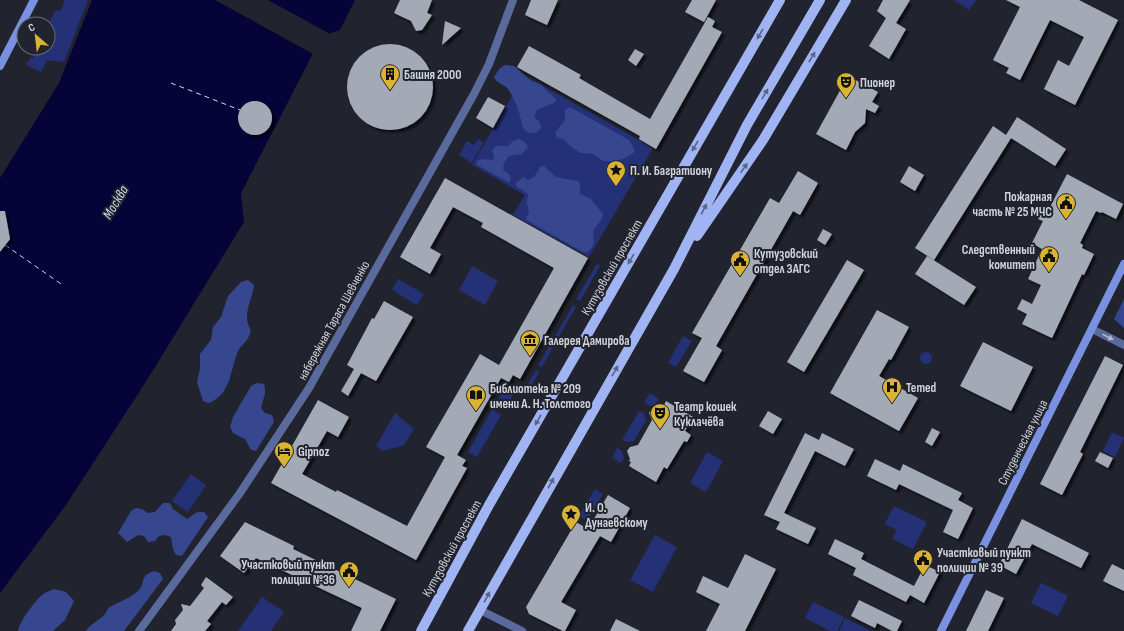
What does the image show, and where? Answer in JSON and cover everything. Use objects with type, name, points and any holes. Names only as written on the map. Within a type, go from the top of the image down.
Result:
[{"type":"main road","name":"Кутузовский проспект","points":[[421,631],[489,505],[780,0]]},
{"type":"main road","points":[[468,631],[674,269],[747,124],[820,0]]},
{"type":"main road","points":[[674,269],[763,140],[846,0]]},
{"type":"street","points":[[0,66],[34,0]]},
{"type":"street","name":"набережная Тараса Шевченко","points":[[139,631],[240,493],[309,388],[474,94],[489,64],[513,0]]},
{"type":"street","name":"Студенческая улица","points":[[941,631],[1124,264]]},
{"type":"street","points":[[1092,328],[1124,345]]},
{"type":"street","points":[[480,610],[522,631]]},
{"type":"shaded area","points":[[65,0],[88,0],[64,62],[47,60],[41,72],[26,65],[31,57],[33,58],[34,56],[56,56],[56,16],[52,16],[55,11],[61,10]]},
{"type":"shaded area","points":[[954,0],[976,0],[969,10]]},
{"type":"shaded area","points":[[505,65],[514,66],[531,81],[540,84],[556,99],[556,102],[537,110],[534,116],[540,123],[541,128],[536,133],[527,132],[525,130],[517,106],[511,94],[506,87],[494,77],[499,69]]},
{"type":"shaded area","points":[[524,75],[653,148],[589,257],[513,215],[525,195],[472,165]]},
{"type":"shaded area","points":[[570,107],[629,140],[635,151],[620,160],[603,161],[593,154],[581,153],[570,146],[564,139],[557,138],[555,133],[565,120],[565,110]]},
{"type":"shaded area","points":[[478,139],[484,142],[472,163],[459,155],[467,141],[474,145]]},
{"type":"shaded area","points":[[519,139],[525,142],[528,147],[522,154],[509,156],[504,163],[503,170],[510,175],[511,181],[508,182],[477,165],[477,161],[483,159],[493,160],[494,157],[492,151],[496,146],[508,146],[513,141]]},
{"type":"shaded area","points":[[541,166],[544,166],[556,177],[578,181],[580,184],[580,194],[591,199],[603,214],[593,234],[593,246],[587,252],[583,252],[528,221],[526,218],[529,212],[527,203],[528,194],[516,186],[516,183],[523,177],[528,180],[534,177]]},
{"type":"shaded area","points":[[597,264],[600,266],[580,301],[576,299]]},
{"type":"shaded area","points":[[472,266],[498,281],[485,305],[459,290]]},
{"type":"shaded area","points":[[398,279],[424,294],[417,305],[392,290]]},
{"type":"shaded area","points":[[248,280],[254,285],[247,315],[250,334],[238,351],[229,381],[222,394],[209,403],[203,401],[197,382],[200,369],[200,354],[211,340],[213,327],[221,317],[228,296],[241,282]]},
{"type":"shaded area","points":[[1124,299],[1124,328],[1114,319]]},
{"type":"shaded area","points":[[573,305],[576,307],[556,342],[553,340]]},
{"type":"shaded area","points":[[683,336],[692,341],[676,367],[668,363]]},
{"type":"shaded area","points":[[550,345],[553,347],[542,367],[538,365]]},
{"type":"shaded area","points":[[924,352],[928,352],[932,358],[928,364],[924,364],[920,360],[920,356]]},
{"type":"shaded area","points":[[536,370],[539,372],[531,387],[527,385]]},
{"type":"shaded area","points":[[257,383],[264,384],[265,388],[261,408],[265,413],[272,415],[274,422],[256,451],[251,450],[245,439],[233,433],[230,427],[233,417],[251,386]]},
{"type":"shaded area","points":[[505,388],[514,393],[507,405],[498,400]]},
{"type":"shaded area","points":[[650,393],[659,399],[656,404],[650,406],[644,402]]},
{"type":"shaded area","points":[[492,409],[501,415],[477,457],[468,452]]},
{"type":"shaded area","points":[[639,411],[644,413],[646,420],[634,441],[627,442],[622,440]]},
{"type":"shaded area","points":[[395,413],[414,429],[404,445],[384,451],[376,446]]},
{"type":"shaded area","points":[[1112,432],[1124,438],[1115,457],[1103,451]]},
{"type":"shaded area","points":[[617,448],[622,451],[624,458],[621,463],[612,458]]},
{"type":"shaded area","points":[[707,452],[723,461],[706,492],[690,483]]},
{"type":"shaded area","points":[[191,474],[206,485],[188,512],[172,501]]},
{"type":"shaded area","points":[[595,489],[603,494],[587,521],[579,516]]},
{"type":"shaded area","points":[[163,503],[170,503],[173,509],[187,519],[197,512],[204,512],[208,517],[182,556],[176,555],[173,549],[171,537],[165,535],[159,536],[155,541],[148,542],[144,536],[138,535],[127,542],[118,533],[131,511],[136,508],[142,509],[148,513],[155,512]]},
{"type":"shaded area","points":[[894,506],[927,522],[913,549],[892,539],[897,530],[885,524]]},
{"type":"shaded area","points":[[655,535],[677,547],[653,592],[630,580]]},
{"type":"shaded area","points":[[154,571],[160,573],[163,579],[124,631],[86,631],[105,614],[109,608],[138,591],[144,577]]},
{"type":"shaded area","points":[[1041,583],[1068,596],[1058,616],[1031,603]]},
{"type":"shaded area","points":[[54,589],[66,592],[74,601],[65,620],[53,631],[18,631],[24,617],[35,602],[43,594]]},
{"type":"shaded area","points":[[262,597],[284,612],[271,631],[238,631]]},
{"type":"shaded area","points":[[813,602],[844,617],[837,631],[830,631],[805,618]]},
{"type":"shaded area","points":[[845,618],[871,631],[839,631]]},
{"type":"water","name":"Москва","points":[[92,0],[355,0],[340,30],[322,36],[241,193],[244,222],[147,380],[66,505],[0,593],[0,178],[59,83]]},
{"type":"pier","points":[[215,0],[268,0],[332,35],[324,38],[315,55]]},
{"type":"building","points":[[400,0],[432,0],[427,13],[432,15],[422,30],[416,31],[411,21],[394,13]]},
{"type":"building","points":[[531,0],[558,0],[547,25],[525,15]]},
{"type":"building","points":[[692,0],[716,0],[704,22],[685,12]]},
{"type":"building","points":[[883,0],[910,0],[896,23],[906,29],[889,59],[869,46],[886,18],[877,11]]},
{"type":"building","points":[[1006,0],[1079,0],[1118,20],[1075,105],[1044,89],[1058,60],[1069,66],[1084,37],[1050,20],[1020,80],[1006,73],[1009,68],[993,60],[1020,7]]},
{"type":"building","points":[[708,17],[715,21],[712,27],[722,32],[656,149],[639,139],[640,136],[517,67],[529,46],[581,75],[579,78],[650,119]]},
{"type":"building","points":[[445,21],[461,28],[442,45]]},
{"type":"building","name":"Башня 2000","points":[[390,44],[406,47],[414,51],[426,63],[430,71],[433,87],[430,103],[426,111],[414,123],[406,127],[390,130],[374,127],[366,123],[354,111],[350,103],[347,87],[350,71],[354,63],[366,51],[374,47]]},
{"type":"building","points":[[635,49],[644,54],[636,66],[628,60]]},
{"type":"building","points":[[848,76],[878,92],[872,102],[879,106],[875,113],[866,109],[865,123],[855,132],[846,150],[816,134]]},
{"type":"building","points":[[488,97],[505,106],[493,128],[476,118]]},
{"type":"building","points":[[252,101],[258,101],[262,102],[269,108],[272,118],[271,125],[265,132],[258,135],[252,135],[248,134],[241,128],[238,121],[238,115],[239,111],[245,104]]},
{"type":"building","points":[[1017,117],[1066,149],[1055,166],[1011,138],[934,260],[915,248],[993,126],[1006,135]]},
{"type":"building","points":[[909,166],[924,175],[915,191],[900,182]]},
{"type":"building","points":[[798,171],[818,183],[800,215],[793,211],[716,346],[722,350],[704,382],[683,371],[702,338],[692,333],[770,198],[779,203]]},
{"type":"building","points":[[1067,174],[1123,204],[1116,219],[1102,212],[1096,211],[1080,243],[1083,245],[1082,248],[1094,254],[1084,275],[1082,274],[1052,338],[1022,324],[1027,314],[1017,309],[1022,299],[1032,304],[1041,285],[1028,279],[1042,249],[1032,243],[1043,221],[1038,219],[1044,206],[1049,209]]},
{"type":"building","points":[[445,178],[588,258],[520,379],[513,375],[509,382],[501,378],[457,455],[466,460],[462,466],[467,468],[416,560],[271,483],[318,400],[349,417],[338,437],[327,431],[302,474],[407,526],[445,457],[426,447],[480,354],[499,365],[554,268],[481,227],[483,223],[453,207],[430,248],[441,254],[430,274],[400,257]]},
{"type":"building","points":[[0,211],[5,211],[10,239],[0,252]]},
{"type":"building","points":[[823,229],[832,234],[825,245],[817,240]]},
{"type":"building","points":[[927,256],[976,287],[964,305],[915,274]]},
{"type":"building","points":[[847,260],[864,270],[804,372],[787,362]]},
{"type":"building","points":[[384,301],[413,317],[376,381],[361,373],[348,396],[341,391],[354,369],[347,365],[372,318],[374,319]]},
{"type":"building","points":[[877,310],[909,327],[891,360],[889,359],[879,376],[918,398],[899,431],[830,393]]},
{"type":"building","points":[[983,342],[1033,367],[1011,411],[960,386]]},
{"type":"building","points":[[1105,356],[1123,365],[1080,452],[1083,454],[1062,495],[1040,484]]},
{"type":"building","points":[[666,401],[693,417],[685,431],[691,435],[687,442],[684,441],[667,469],[664,467],[656,482],[629,466],[631,462],[629,461],[630,459],[627,451],[630,447],[638,445],[652,420],[649,413],[652,409],[660,408]]},
{"type":"building","points":[[768,411],[782,419],[773,434],[759,426]]},
{"type":"building","points":[[932,428],[940,432],[932,446],[925,442]]},
{"type":"building","points":[[805,433],[819,440],[822,433],[854,449],[845,466],[815,451],[784,513],[816,528],[808,544],[776,529],[780,522],[764,515]]},
{"type":"building","points":[[1100,452],[1113,458],[1108,468],[1095,461]]},
{"type":"building","points":[[875,459],[900,471],[903,464],[962,493],[958,500],[973,508],[958,539],[943,532],[953,510],[899,484],[896,490],[867,476]]},
{"type":"building","points":[[608,495],[630,508],[611,542],[600,536],[561,602],[576,610],[565,631],[563,631],[529,614],[526,607],[576,522],[588,529]]},
{"type":"building","points":[[1022,519],[1089,553],[1081,568],[1032,544],[1016,574],[999,565]]},
{"type":"building","points":[[245,522],[294,546],[293,549],[396,599],[380,631],[351,631],[362,608],[256,558],[244,573],[220,556]]},
{"type":"building","points":[[835,539],[864,553],[861,559],[914,586],[925,565],[940,572],[924,603],[910,595],[906,602],[853,575],[856,568],[828,554]]},
{"type":"building","points":[[745,554],[776,569],[745,631],[706,631],[720,604],[696,592],[703,576],[728,588]]},
{"type":"building","points":[[1112,564],[1124,570],[1124,591],[1103,581]]},
{"type":"building","points":[[206,577],[233,597],[226,605],[222,602],[207,621],[211,624],[205,631],[171,631],[176,624],[175,620],[183,610],[181,604],[190,606],[204,588],[201,585]]},
{"type":"building","points":[[986,590],[1004,598],[988,631],[966,631]]},
{"type":"building","points":[[859,600],[902,621],[897,631],[892,631],[877,623],[875,628],[851,616]]},
{"type":"building","points":[[616,619],[640,631],[610,631]]},
{"type":"ferry route","points":[[171,83],[240,110]]},
{"type":"ferry route","points":[[5,245],[64,286]]},
{"type":"place","name":"Башня 2000","points":[[390,91]]},
{"type":"place","name":"Пионер","points":[[846,99]]},
{"type":"place","name":"П. И. Багратиону","points":[[616,187]]},
{"type":"place","name":"Пожарная часть № 25 МЧС","points":[[1066,220]]},
{"type":"place","name":"Следственный комитет","points":[[1049,273]]},
{"type":"place","name":"Кутузовский отдел ЗАГС","points":[[740,277]]},
{"type":"place","name":"Галерея Дамирова","points":[[530,357]]},
{"type":"place","name":"Temed","points":[[892,404]]},
{"type":"place","name":"Библиотека № 209 имени А. Н. Толстого","points":[[476,412]]},
{"type":"place","name":"Театр кошек Куклачёва","points":[[660,430]]},
{"type":"place","name":"Gipnoz","points":[[284,468]]},
{"type":"place","name":"И. О. Дунаевскому","points":[[571,531]]},
{"type":"place","name":"Участковый пункт полиции № 39","points":[[923,576]]},
{"type":"place","name":"Участковый пункт полиции №36","points":[[349,588]]}]
